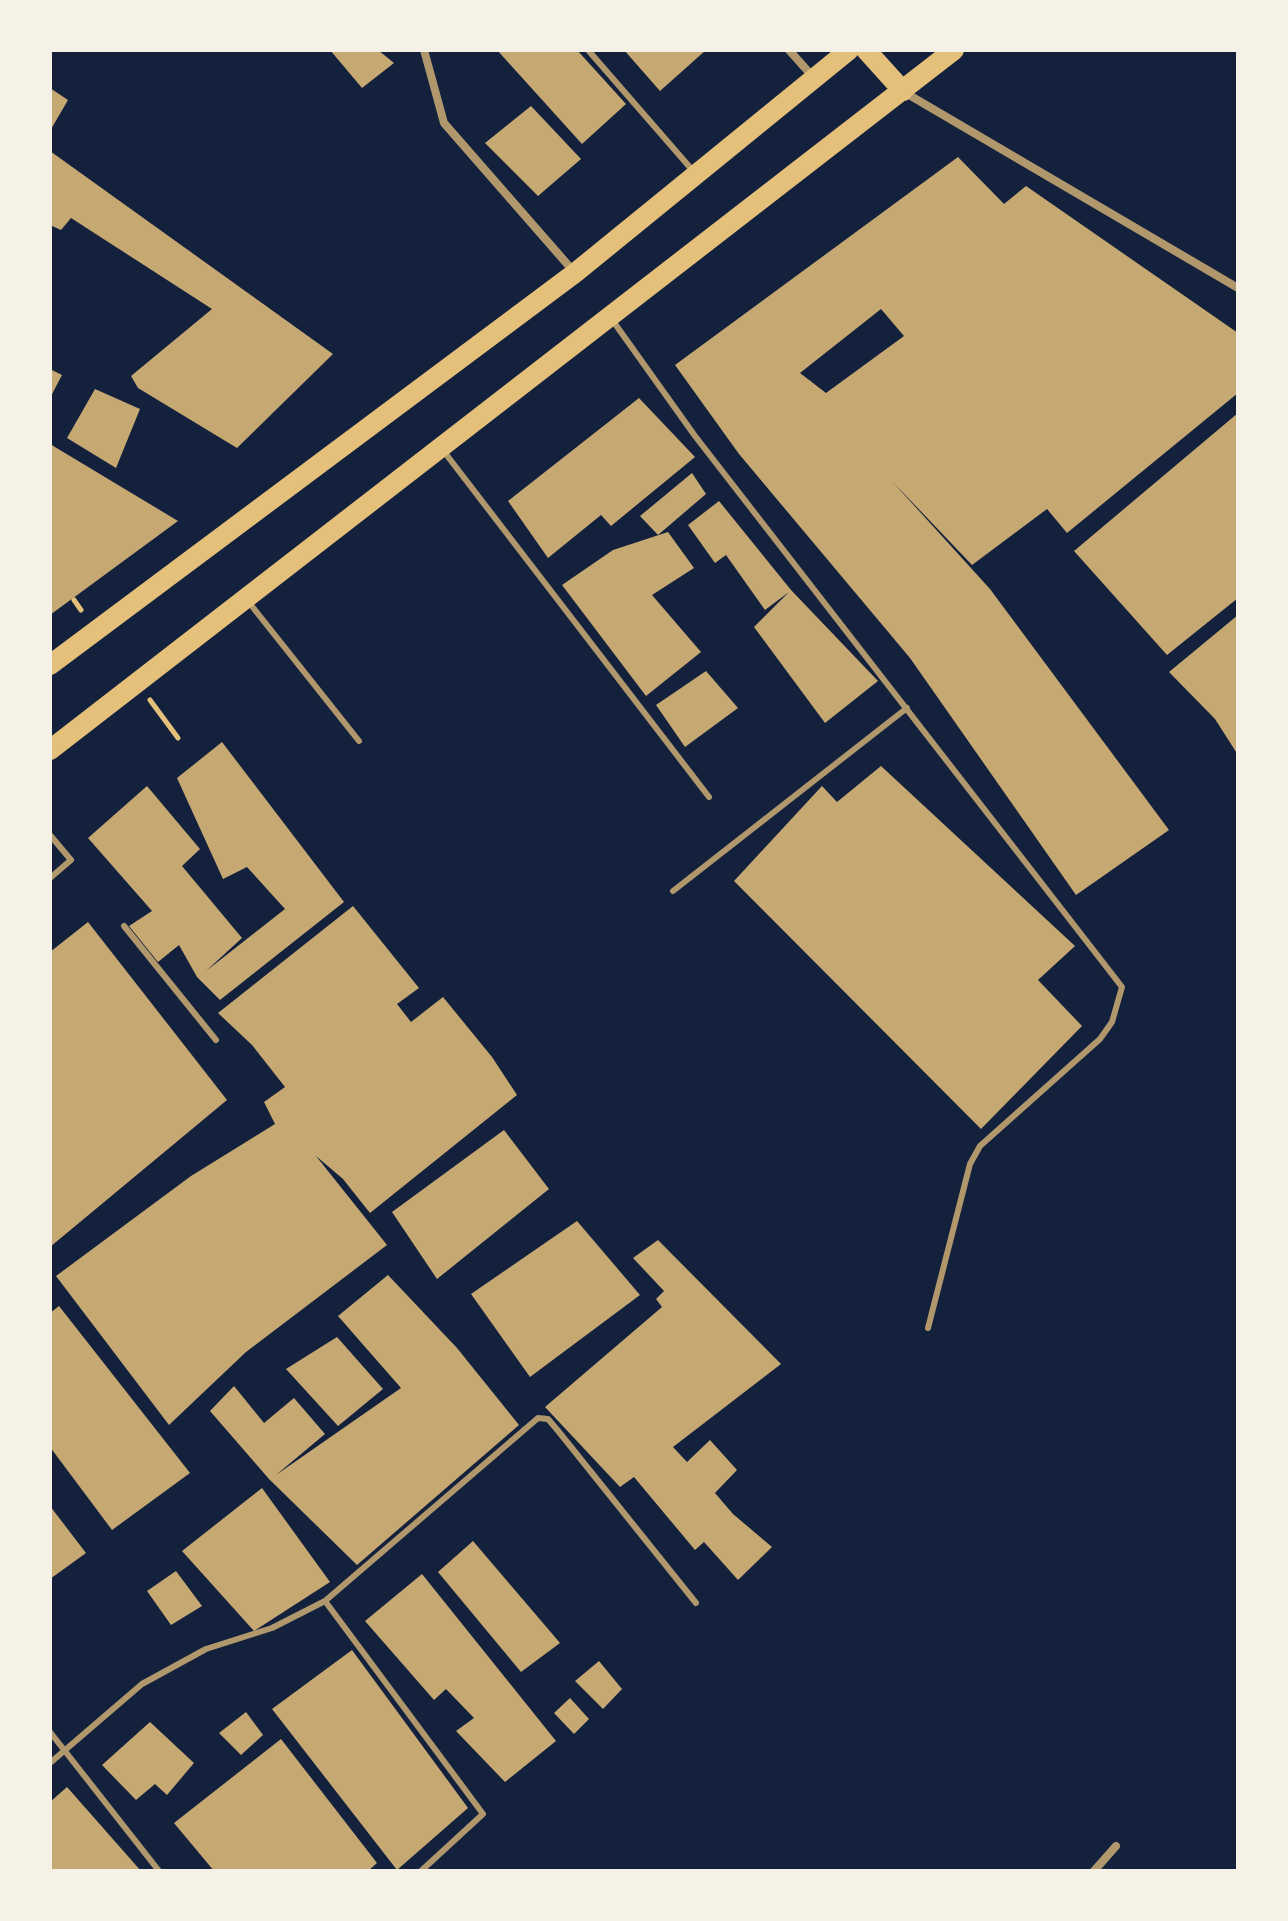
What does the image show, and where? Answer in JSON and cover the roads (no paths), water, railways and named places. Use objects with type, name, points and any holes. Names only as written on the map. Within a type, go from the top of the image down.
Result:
[{"type":"main road","points":[[50,665],[575,273],[849,50]]},
{"type":"main road","points":[[866,50],[903,91]]},
{"type":"main road","points":[[50,750],[609,314],[954,50]]},
{"type":"street","points":[[424,50],[444,123],[575,273]]},
{"type":"street","points":[[789,50],[815,79]]},
{"type":"street","points":[[903,91],[1238,288]]},
{"type":"street","points":[[1094,1871],[1116,1846]]},
{"type":"lane","points":[[588,50],[697,175]]},
{"type":"lane","points":[[609,314],[695,436],[1122,987],[1112,1022],[1100,1039],[980,1146],[970,1164],[928,1328]]},
{"type":"lane","points":[[440,446],[709,797]]},
{"type":"lane","points":[[246,598],[359,741]]},
{"type":"lane","points":[[673,891],[907,708]]},
{"type":"lane","points":[[50,835],[71,860],[50,878]]},
{"type":"lane","points":[[124,926],[216,1040]]},
{"type":"lane","points":[[50,1763],[142,1684],[206,1649],[272,1628],[325,1601],[538,1418],[548,1419],[696,1603]]},
{"type":"lane","points":[[325,1601],[483,1814],[421,1871]]},
{"type":"lane","points":[[50,1732],[159,1871]]}]
